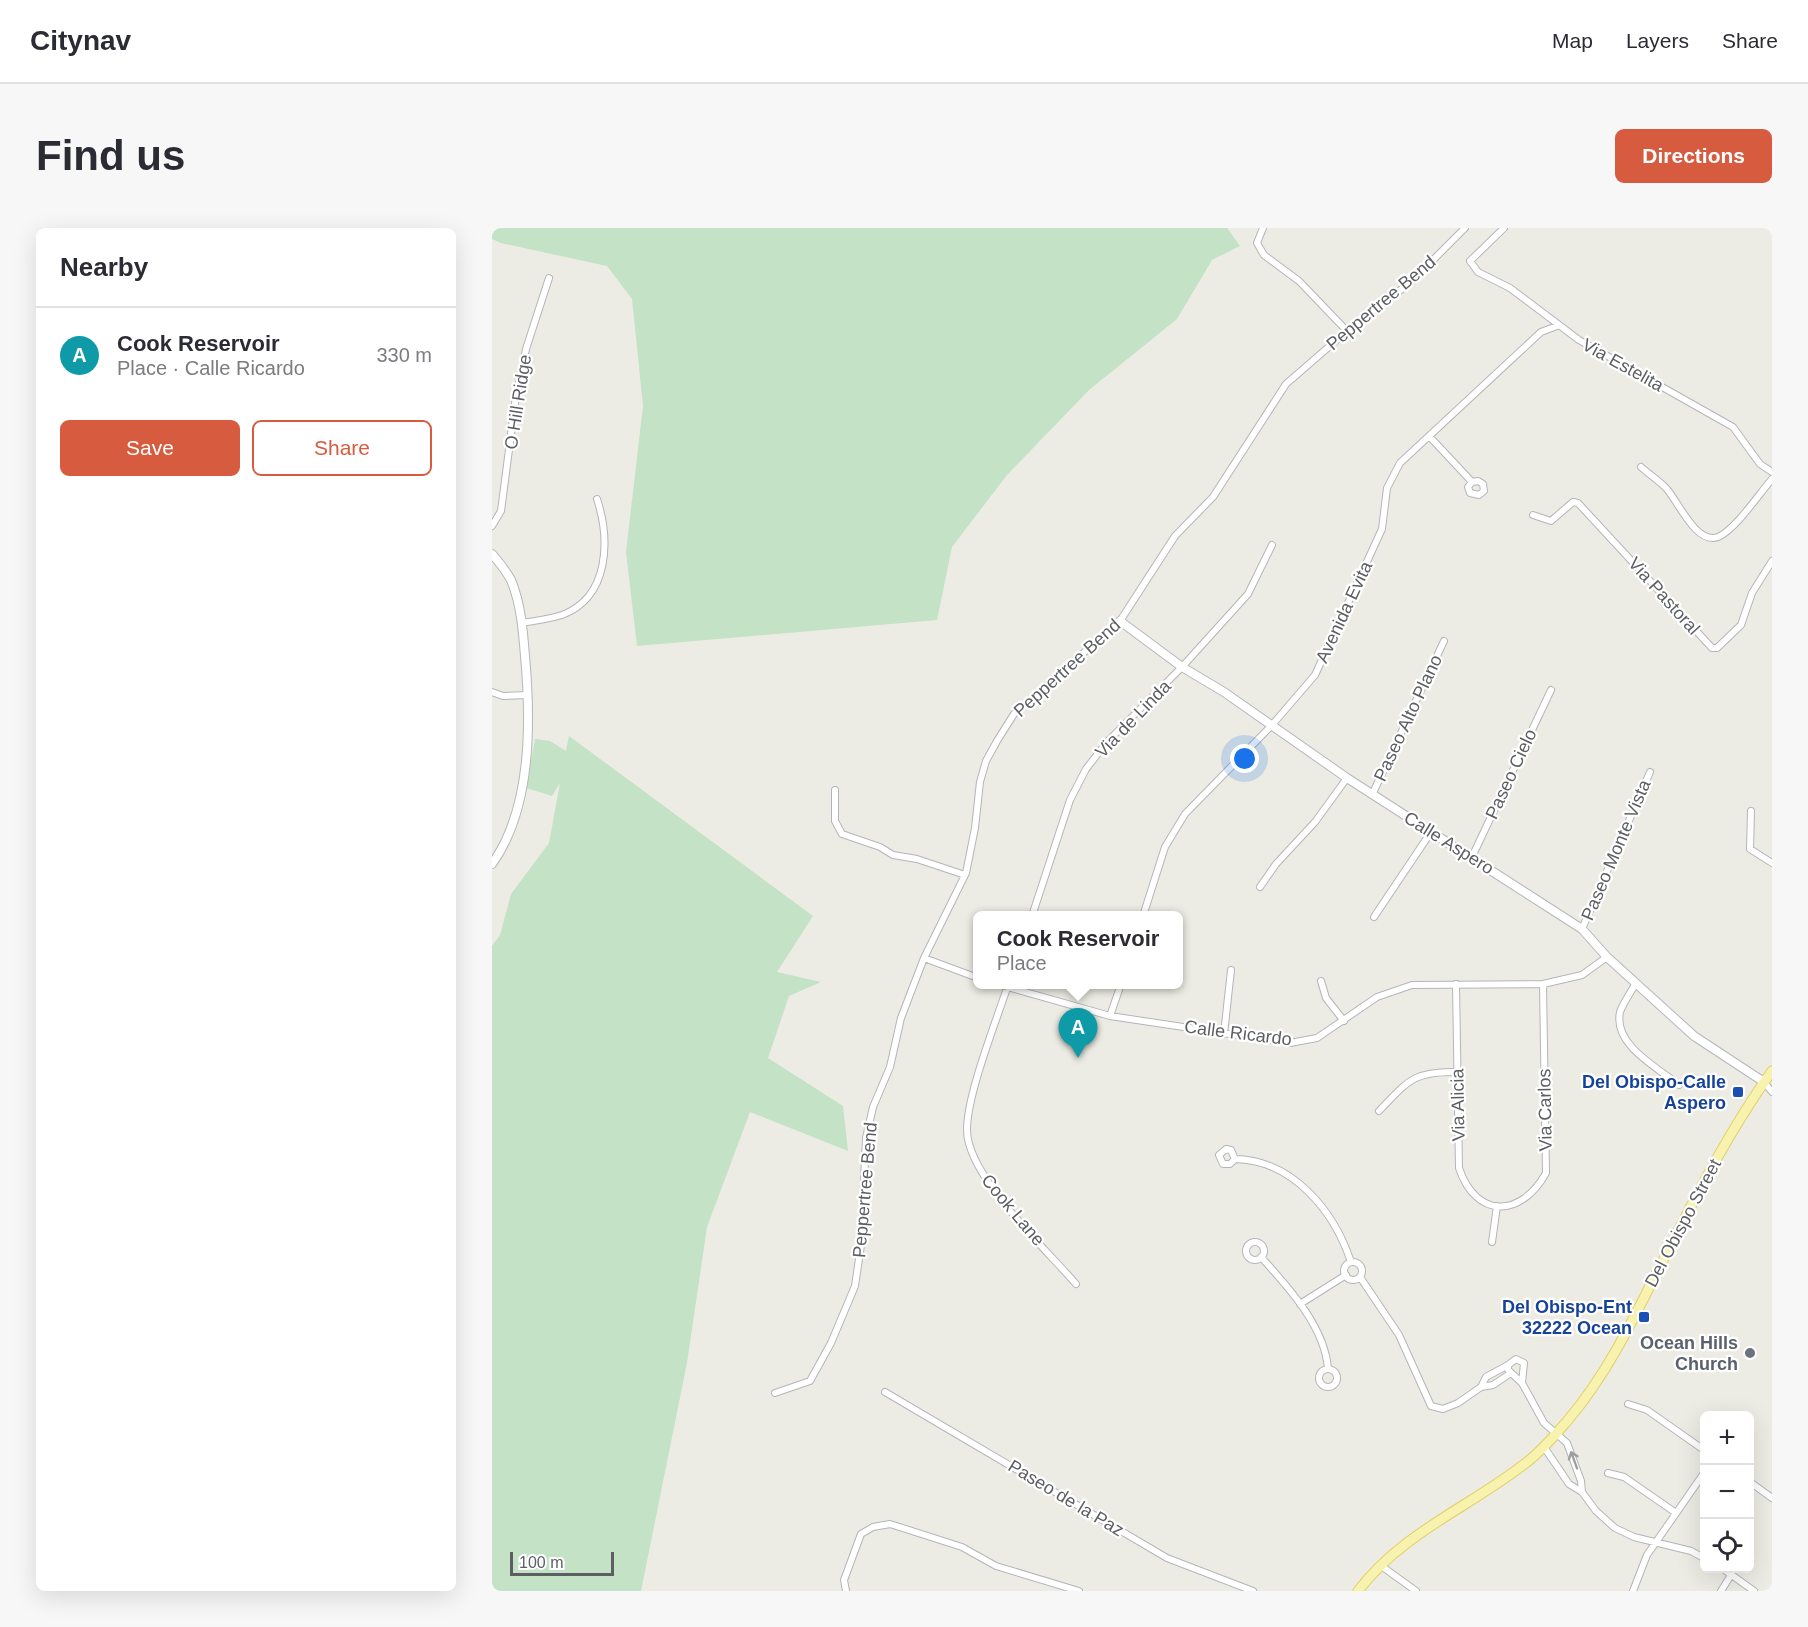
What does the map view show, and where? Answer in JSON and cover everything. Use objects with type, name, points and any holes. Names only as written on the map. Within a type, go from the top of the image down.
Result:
[{"type":"main road","name":"Del Obispo Street","points":[[1358,1591],[1380,1565],[1423,1529],[1495,1485],[1544,1447],[1589,1393],[1624,1336],[1714,1162],[1768,1082],[1772,1071]]},
{"type":"street","points":[[1263,228],[1257,243],[1263,255],[1299,281],[1347,331]]},
{"type":"street","name":"Peppertree Bend","points":[[775,1394],[810,1381],[831,1343],[855,1286],[861,1245],[866,1138],[873,1107],[890,1067],[901,1018],[924,958],[965,875],[975,828],[980,782],[986,761],[997,741],[1014,714],[1120,621],[1175,536],[1213,498],[1286,384],[1347,331],[1411,282],[1465,228]]},
{"type":"street","name":"Via Estelita","points":[[1504,228],[1470,261],[1478,272],[1510,288],[1557,326],[1732,427],[1760,464],[1772,472]]},
{"type":"street","name":"O Hill Ridge","points":[[492,526],[501,511],[516,396],[526,349],[549,278]]},
{"type":"street","name":"Avenida Evita","points":[[1144,911],[1166,847],[1185,814],[1272,726],[1315,675],[1382,529],[1387,488],[1400,463],[1540,332],[1557,326]]},
{"type":"street","points":[[1429,436],[1472,482]]},
{"type":"street","points":[[1641,467],[1667,489],[1696,530],[1711,538],[1717,537],[1732,526],[1772,479]]},
{"type":"street","points":[[521,623],[553,617],[573,610],[597,583],[603,569],[605,542],[604,521],[597,499]]},
{"type":"street","name":"Via Pastoral","points":[[1533,515],[1551,521],[1573,502],[1578,503],[1712,648],[1717,648],[1741,625],[1752,593],[1772,561]]},
{"type":"street","name":"Via de Linda","points":[[1033,911],[1070,800],[1086,769],[1107,742],[1182,667],[1248,594],[1272,545]]},
{"type":"street","points":[[492,554],[510,579],[521,623],[528,695],[528,744],[524,773],[509,830],[492,864]]},
{"type":"street","name":"Calle Aspero","points":[[1120,621],[1182,667],[1372,795],[1582,929],[1607,957],[1694,1036],[1768,1082],[1772,1092]]},
{"type":"street","name":"Paseo Alto Plano","points":[[1372,795],[1444,641]]},
{"type":"street","name":"Paseo Cielo","points":[[1472,857],[1551,690]]},
{"type":"street","points":[[492,692],[503,696],[528,695]]},
{"type":"street","name":"Paseo Monte Vista","points":[[1582,929],[1650,771]]},
{"type":"street","points":[[1260,887],[1276,864],[1315,822],[1347,778]]},
{"type":"street","points":[[835,790],[835,821],[842,834],[880,847],[893,855],[917,859],[965,875]]},
{"type":"street","points":[[1751,811],[1750,849],[1772,863]]},
{"type":"street","points":[[1374,918],[1431,832]]},
{"type":"street","name":"Calle Ricardo","points":[[1018,989],[1110,1016],[1290,1042],[1317,1038],[1377,997],[1412,985],[1543,984],[1582,975],[1607,957]]},
{"type":"street","points":[[924,958],[973,976]]},
{"type":"street","points":[[1224,1034],[1231,970]]},
{"type":"street","points":[[1321,981],[1326,998],[1344,1021]]},
{"type":"street","points":[[1636,983],[1620,1012],[1621,1031],[1630,1046],[1679,1085]]},
{"type":"street","name":"Via Alicia","points":[[1456,984],[1459,1168],[1465,1187],[1480,1201],[1497,1206]]},
{"type":"street","name":"Via Carlos","points":[[1497,1206],[1519,1203],[1536,1191],[1546,1173],[1543,984]]},
{"type":"street","name":"Cook Lane","points":[[1007,989],[971,1101],[967,1131],[971,1152],[984,1178],[1076,1284]]},
{"type":"street","points":[[1110,1016],[1119,989]]},
{"type":"street","points":[[1379,1111],[1408,1080],[1432,1071],[1457,1072]]},
{"type":"street","points":[[1235,1159],[1249,1159],[1276,1169],[1315,1198],[1337,1227],[1351,1262],[1361,1266],[1360,1277],[1399,1335],[1431,1406],[1437,1409],[1451,1407],[1481,1387],[1493,1384],[1510,1373]]},
{"type":"street","points":[[1492,1242],[1497,1206]]},
{"type":"street","points":[[1261,1257],[1300,1304],[1325,1349],[1328,1369]]},
{"type":"street","points":[[1351,1262],[1344,1270],[1346,1275],[1352,1280],[1360,1277]]},
{"type":"street","points":[[1300,1304],[1346,1275]]},
{"type":"street","points":[[1481,1387],[1486,1377],[1516,1359],[1524,1363],[1522,1383]]},
{"type":"street","points":[[1508,1365],[1510,1373],[1522,1383],[1545,1423],[1567,1443],[1574,1458],[1582,1492]]},
{"type":"street","name":"Paseo de la Paz","points":[[885,1392],[1167,1558],[1253,1591]]},
{"type":"street","points":[[1628,1404],[1647,1410],[1700,1447]]},
{"type":"street","points":[[1544,1447],[1569,1484],[1582,1492],[1596,1511],[1615,1528],[1634,1537],[1691,1551],[1700,1556]]},
{"type":"street","points":[[1608,1473],[1624,1477],[1676,1513]]},
{"type":"street","points":[[1633,1591],[1647,1555],[1700,1479]]},
{"type":"street","points":[[1754,1485],[1772,1498]]},
{"type":"street","points":[[846,1591],[844,1580],[861,1534],[873,1527],[890,1524],[962,1547],[996,1566],[1079,1591]]},
{"type":"street","points":[[1380,1565],[1416,1591]]},
{"type":"street","points":[[1728,1573],[1754,1591]]},
{"type":"street","points":[[1721,1591],[1731,1575]]},
{"type":"green space","points":[[492,228],[1227,228],[1240,246],[1212,260],[1177,319],[1089,390],[1007,475],[952,547],[937,620],[637,646],[626,552],[643,406],[632,299],[607,266],[501,243],[492,239]]},
{"type":"green space","points":[[569,736],[813,916],[777,972],[821,982],[789,996],[768,1058],[843,1106],[848,1151],[750,1112],[707,1227],[687,1363],[641,1591],[492,1591],[492,946],[500,935],[511,894],[549,843],[560,783],[552,796],[526,788],[535,739],[550,741],[566,751]]},
{"type":"place","name":"Cook Reservoir","points":[[1078,1058]]},
{"type":"place","name":"Del Obispo-Calle Aspero","points":[[1738,1092]]},
{"type":"place","name":"Del Obispo-Ent 32222 Ocean","points":[[1644,1317]]},
{"type":"place","name":"Ocean Hills Church","points":[[1750,1353]]}]
